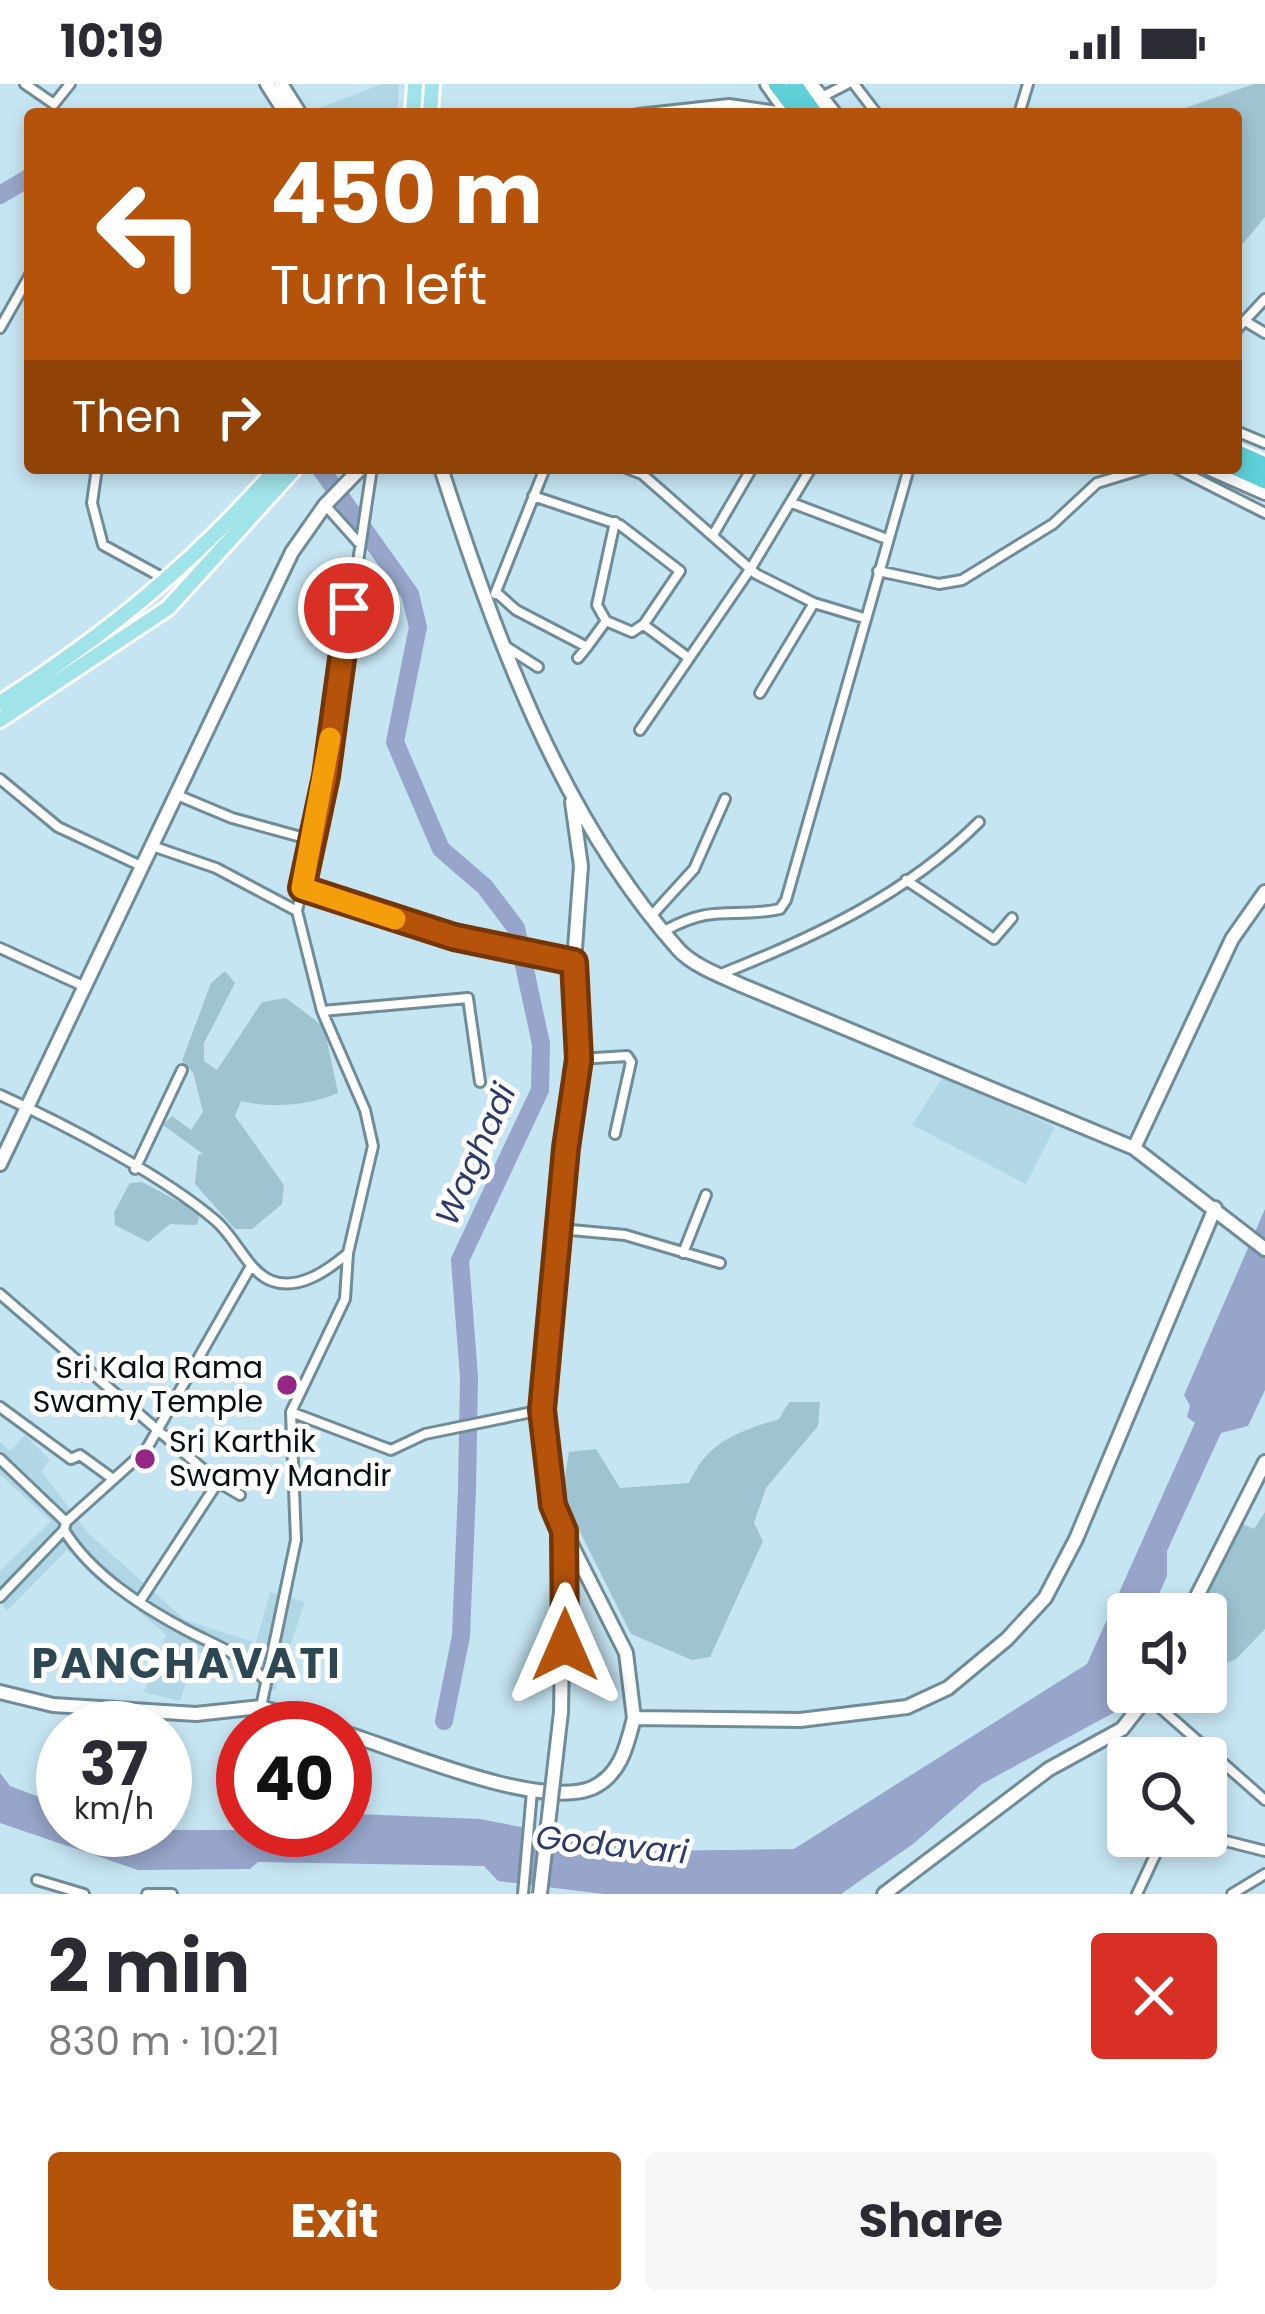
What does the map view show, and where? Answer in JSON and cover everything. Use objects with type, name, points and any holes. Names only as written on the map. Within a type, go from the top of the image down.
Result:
[{"type":"highway","points":[[776,84],[794,108]]},
{"type":"highway","points":[[794,84],[818,106]]},
{"type":"main road","points":[[0,703],[69,659],[169,581],[277,474]]},
{"type":"main road","points":[[0,720],[168,608],[278,474]]},
{"type":"street","points":[[25,84],[53,104],[70,84]]},
{"type":"street","points":[[811,84],[818,106],[851,84],[872,108]]},
{"type":"street","points":[[272,85],[294,108]]},
{"type":"street","points":[[693,108],[729,104],[778,108]]},
{"type":"street","points":[[0,328],[24,286]]},
{"type":"street","points":[[1242,324],[1265,299]]},
{"type":"street","points":[[1245,320],[1265,333]]},
{"type":"street","points":[[97,474],[92,503],[103,545],[169,581]]},
{"type":"street","points":[[0,1163],[292,552],[325,506],[357,474]]},
{"type":"street","points":[[262,1701],[296,1540],[291,1412],[345,1299],[348,1252],[373,1146],[365,1110],[322,1012],[296,911],[312,840],[371,474]]},
{"type":"street","points":[[443,474],[493,596],[506,648],[571,796],[680,952],[720,975],[1134,1148],[1265,1249]]},
{"type":"street","points":[[493,596],[542,474]]},
{"type":"street","points":[[643,474],[751,568],[814,603],[864,618]]},
{"type":"street","points":[[713,535],[749,474]]},
{"type":"street","points":[[640,730],[686,656],[751,568],[808,474]]},
{"type":"street","points":[[666,930],[697,914],[728,908],[764,912],[780,909],[786,900],[907,474]]},
{"type":"street","points":[[878,571],[939,584],[962,580],[1053,524],[1097,483],[1126,474]]},
{"type":"street","points":[[1188,474],[1265,513]]},
{"type":"street","points":[[1222,474],[1265,493]]},
{"type":"street","points":[[533,496],[614,522],[680,571],[644,624],[632,632],[606,621],[597,604],[614,522]]},
{"type":"street","points":[[792,503],[887,539]]},
{"type":"street","points":[[325,506],[359,539]]},
{"type":"street","points":[[493,596],[587,647]]},
{"type":"street","points":[[760,693],[814,603]]},
{"type":"street","points":[[578,658],[606,621]]},
{"type":"street","points":[[644,624],[686,656]]},
{"type":"street","points":[[506,648],[538,668]]},
{"type":"street","points":[[0,779],[58,827],[143,866]]},
{"type":"street","points":[[177,795],[232,818],[312,840]]},
{"type":"street","points":[[372,1741],[532,1790],[593,1787],[625,1755],[634,1718],[626,1653],[553,1505],[542,1410],[579,1059],[566,962],[581,866],[571,796]]},
{"type":"street","points":[[653,914],[694,868],[725,799]]},
{"type":"street","points":[[720,975],[802,942],[948,853],[980,822]]},
{"type":"street","points":[[155,847],[216,868],[296,911]]},
{"type":"street","points":[[906,880],[994,939],[1012,918]]},
{"type":"street","points":[[302,888],[454,937],[566,962]]},
{"type":"street","points":[[1134,1148],[1232,939],[1265,892]]},
{"type":"street","points":[[0,948],[82,986]]},
{"type":"street","points":[[322,1012],[468,998],[479,1082]]},
{"type":"street","points":[[579,1059],[627,1056],[631,1062],[614,1134]]},
{"type":"street","points":[[135,1169],[182,1070]]},
{"type":"street","points":[[0,1096],[135,1169],[216,1220],[247,1254],[251,1266],[270,1280],[310,1279],[348,1252]]},
{"type":"street","points":[[683,1252],[706,1195]]},
{"type":"street","points":[[634,1718],[800,1720],[907,1707],[948,1688],[1006,1639],[1045,1598],[1076,1539],[1216,1208]]},
{"type":"street","points":[[558,1228],[625,1235],[720,1263]]},
{"type":"street","points":[[0,1598],[158,1432],[251,1266]]},
{"type":"street","points":[[0,1294],[158,1432],[240,1495]]},
{"type":"street","points":[[0,1407],[46,1444],[71,1459],[80,1455],[113,1479]]},
{"type":"street","points":[[291,1412],[391,1450],[425,1434],[542,1410]]},
{"type":"street","points":[[0,1459],[65,1526],[78,1552],[140,1601],[243,1656],[266,1680]]},
{"type":"street","points":[[1199,1593],[1265,1462]]},
{"type":"street","points":[[140,1601],[218,1482]]},
{"type":"street","points":[[540,1894],[560,1712],[564,1531]]},
{"type":"street","points":[[0,1693],[53,1706],[164,1712],[216,1709]]},
{"type":"street","points":[[884,1894],[1049,1769],[1122,1729],[1135,1713]]},
{"type":"street","points":[[1170,1713],[1265,1800]]},
{"type":"street","points":[[524,1893],[532,1790]]},
{"type":"street","points":[[1227,1841],[1265,1851]]},
{"type":"street","points":[[1137,1894],[1154,1857]]},
{"type":"street","points":[[1232,1894],[1263,1878]]},
{"type":"street","points":[[37,1880],[84,1894]]},
{"type":"street","points":[[147,1894],[172,1894]]},
{"type":"shaded area","points":[[382,84],[399,84],[397,108],[320,108]]},
{"type":"shaded area","points":[[1265,84],[1265,217],[1242,245],[1242,108],[1185,108]]},
{"type":"shaded area","points":[[225,971],[235,983],[204,1043],[204,1061],[217,1070],[262,1002],[286,998],[324,1027],[338,1093],[290,1104],[241,1101],[235,1116],[284,1185],[282,1204],[252,1229],[235,1229],[195,1184],[198,1155],[203,1154],[163,1125],[172,1116],[191,1130],[203,1112],[193,1072],[182,1061],[211,983]]},
{"type":"shaded area","points":[[943,1077],[1055,1127],[1026,1184],[912,1125]]},
{"type":"shaded area","points":[[142,1182],[200,1213],[197,1225],[170,1224],[148,1242],[115,1225],[114,1212],[130,1183]]},
{"type":"shaded area","points":[[1265,1209],[1265,1390],[1248,1426],[1221,1433],[1167,1551],[1167,1576],[1159,1593],[1119,1593],[1195,1423],[1187,1417],[1190,1406],[1184,1395]]},
{"type":"shaded area","points":[[789,1402],[820,1402],[818,1426],[766,1488],[754,1523],[763,1541],[710,1657],[692,1660],[631,1634],[562,1496],[569,1452],[596,1449],[620,1488],[689,1483],[715,1448],[737,1434],[779,1419]]},
{"type":"shaded area","points":[[25,1435],[50,1460],[41,1471],[89,1534],[185,1620],[256,1643],[270,1592],[305,1602],[275,1691],[197,1651],[180,1701],[144,1692],[166,1635],[67,1550],[7,1611],[0,1602],[0,1571],[51,1521],[0,1475],[0,1442],[10,1451]]},
{"type":"shaded area","points":[[1265,1512],[1265,1629],[1227,1663],[1227,1593],[1203,1593],[1240,1523],[1254,1529]]},
{"type":"shaded area","points":[[1107,1619],[1107,1713],[1113,1713],[982,1784],[913,1844],[841,1894],[604,1894],[498,1881],[484,1866],[258,1862],[250,1869],[138,1870],[100,1857],[192,1857],[192,1830],[216,1830],[216,1857],[372,1857],[372,1815],[480,1819],[646,1851],[794,1849],[1087,1664]]},
{"type":"shaded area","points":[[0,1773],[10,1786],[36,1796],[36,1835],[0,1823]]},
{"type":"waterway","name":"Waghadi","points":[[0,195],[24,181]]},
{"type":"waterway","name":"Waghadi","points":[[324,474],[410,594],[418,627],[395,742],[441,849],[485,887],[516,928],[541,1044],[540,1090],[460,1260],[469,1377],[467,1490],[461,1636],[444,1721]]},
{"type":"slow traffic","points":[[330,738],[302,888],[395,919]]},
{"type":"place","name":"Sri Kala Rama Swamy Temple","points":[[287,1385]]},
{"type":"place","name":"Sri Karthik Swamy Mandir","points":[[145,1459]]},
{"type":"district","name":"PANCHAVATI","points":[[187,1663]]},
{"type":"route","points":[[349,608],[326,776],[302,888],[454,937],[559,963],[574,962],[579,1059],[542,1410],[553,1505],[564,1531],[565,1645]]},
{"type":"water label","name":"Godavari","points":[[612,1844]]}]
